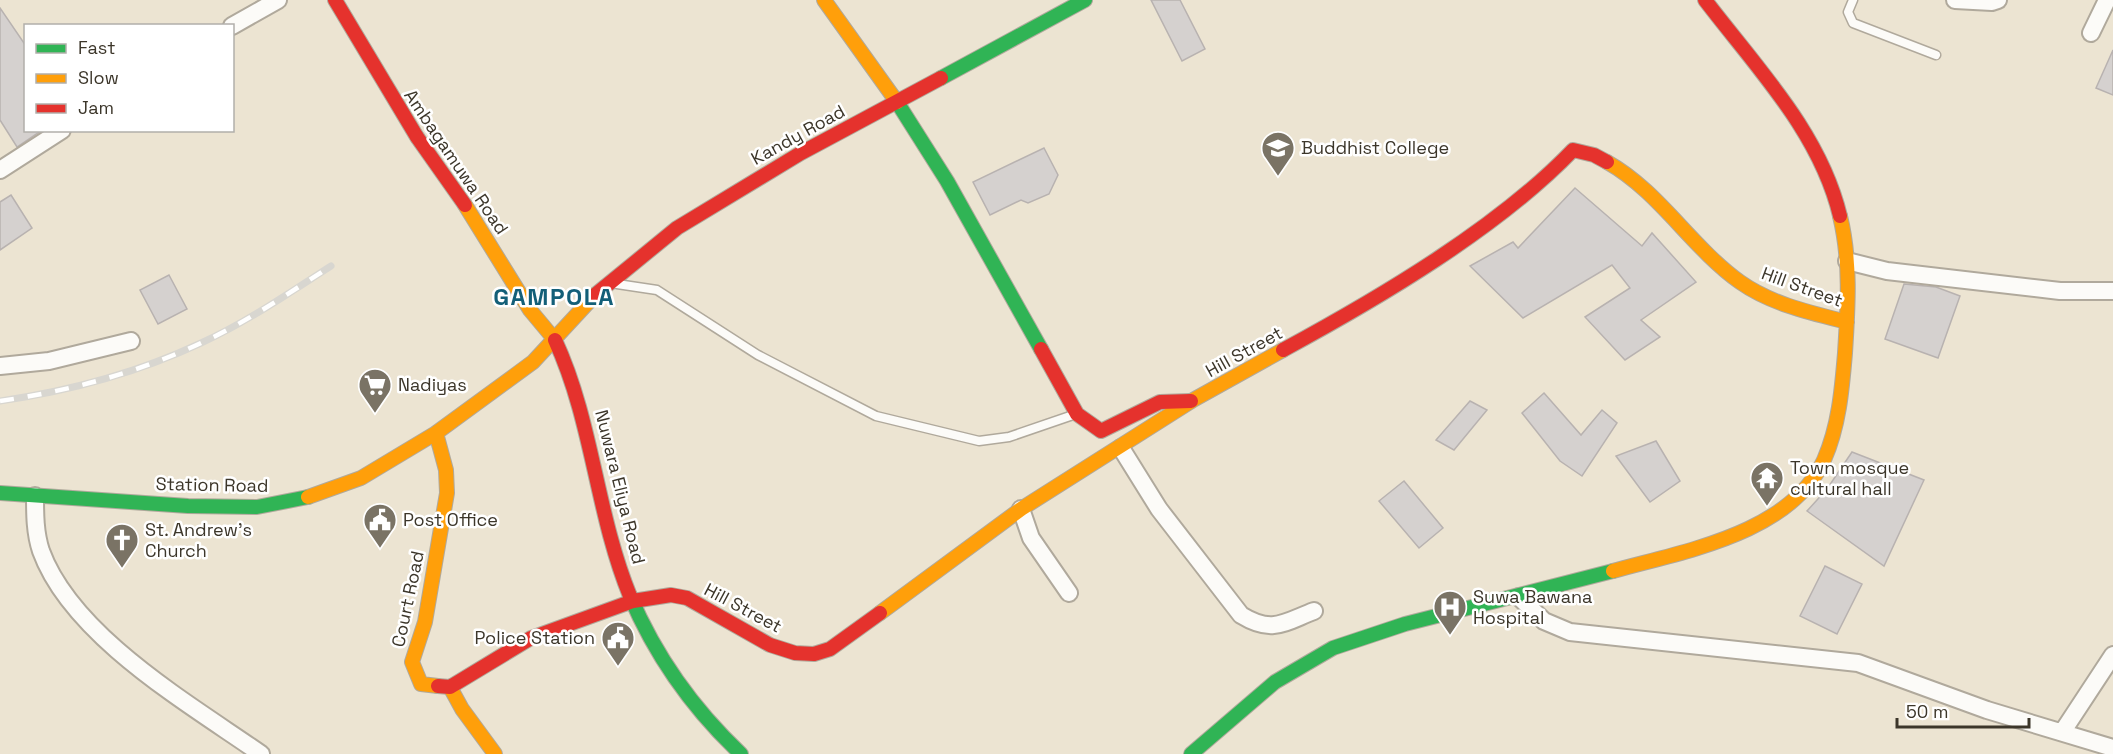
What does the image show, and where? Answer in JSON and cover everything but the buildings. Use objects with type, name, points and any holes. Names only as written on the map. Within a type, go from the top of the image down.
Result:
[{"type":"main road","name":"Ambagamuwa Road","points":[[335,0],[417,137],[465,205],[531,310],[555,340]]},
{"type":"main road","points":[[824,0],[897,102],[947,181],[1077,414],[1101,431],[1160,402],[1193,400]]},
{"type":"main road","name":"Kandy Road","points":[[555,340],[576,312],[677,228],[729,195],[1085,0]]},
{"type":"main road","points":[[1191,754],[1238,711],[1279,678],[1330,649],[1393,628],[1519,597],[1693,548],[1749,528],[1785,507],[1812,479],[1837,426],[1847,322],[1847,261],[1837,207],[1830,181],[1800,126],[1705,0]]},
{"type":"main road","name":"Hill Street","points":[[633,601],[671,595],[687,598],[770,645],[795,653],[814,654],[830,649],[1021,509],[1121,448],[1193,400],[1299,342],[1434,260],[1541,183],[1573,150],[1588,151],[1620,169],[1739,281],[1770,298],[1847,322]]},
{"type":"main road","name":"Station Road","points":[[0,493],[212,507],[278,504],[340,487],[361,478],[436,433],[533,362],[555,340]]},
{"type":"main road","name":"Nuwara Eliya Road","points":[[555,340],[575,383],[611,540],[650,641],[670,674],[704,718],[741,754]]},
{"type":"main road","name":"Court Road","points":[[436,433],[446,470],[447,493],[425,622],[412,662],[421,684],[450,687]]},
{"type":"main road","points":[[495,754],[462,709],[450,687],[531,638],[633,601]]},
{"type":"street","points":[[234,25],[278,0]]},
{"type":"street","points":[[1955,0],[1992,2],[1998,0]]},
{"type":"street","points":[[2091,33],[2107,0]]},
{"type":"street","points":[[0,170],[59,132]]},
{"type":"street","points":[[1847,261],[1887,271],[2060,291],[2113,291]]},
{"type":"street","points":[[0,366],[49,361],[131,341]]},
{"type":"street","points":[[1121,448],[1159,509],[1241,615],[1256,624],[1271,628],[1314,611]]},
{"type":"street","points":[[35,496],[40,548],[57,584],[71,604],[99,633],[137,665],[261,754]]},
{"type":"street","points":[[1021,509],[1031,538],[1069,593]]},
{"type":"street","points":[[1519,597],[1544,621],[1570,632],[1858,663],[1987,710],[2063,731],[2113,748]]},
{"type":"street","points":[[2063,731],[2113,655]]},
{"type":"lane","points":[[1853,0],[1848,12],[1853,23],[1936,55]]},
{"type":"lane","points":[[611,282],[657,290],[758,355],[876,416],[979,441],[1009,437],[1077,414]]},
{"type":"railway","points":[[0,401],[102,380],[177,354],[235,326],[331,266]]},
{"type":"traffic: fast","points":[[941,78],[1085,0]]},
{"type":"traffic: fast","points":[[897,102],[947,181],[1041,349]]},
{"type":"traffic: fast","points":[[0,493],[188,506],[257,507],[308,497]]},
{"type":"traffic: fast","points":[[1191,754],[1275,682],[1333,648],[1405,624],[1613,571]]},
{"type":"traffic: fast","points":[[630,596],[651,640],[677,681],[723,737],[741,754]]},
{"type":"traffic: slow","points":[[824,0],[897,102]]},
{"type":"traffic: slow","points":[[1607,162],[1643,188],[1706,253],[1740,282],[1778,302],[1847,322]]},
{"type":"traffic: slow","points":[[465,205],[530,310],[555,340]]},
{"type":"traffic: slow","points":[[1613,571],[1702,547],[1761,522],[1787,506],[1808,485],[1824,460],[1836,421],[1844,367],[1848,284],[1846,250],[1840,216]]},
{"type":"traffic: slow","points":[[308,497],[361,478],[436,433],[533,362],[595,295]]},
{"type":"traffic: slow","points":[[880,613],[1021,509],[1193,400],[1283,350]]},
{"type":"traffic: slow","points":[[436,433],[446,470],[447,493],[425,622],[412,662],[421,684],[438,686]]},
{"type":"traffic: slow","points":[[450,687],[462,709],[495,754]]},
{"type":"traffic: jam","points":[[335,0],[417,137]]},
{"type":"traffic: jam","points":[[1705,0],[1765,76],[1802,128],[1831,185],[1840,216]]},
{"type":"traffic: jam","points":[[595,295],[677,228],[801,153],[941,78]]},
{"type":"traffic: jam","points":[[417,137],[465,205]]},
{"type":"traffic: jam","points":[[1283,350],[1358,308],[1474,234],[1510,207],[1573,150],[1594,155],[1607,162]]},
{"type":"traffic: jam","points":[[555,340],[578,403],[609,533],[630,596]]},
{"type":"traffic: jam","points":[[1041,349],[1077,414],[1101,431],[1160,402],[1191,401]]},
{"type":"traffic: jam","points":[[438,686],[450,687],[531,638],[633,601],[671,595],[687,598],[770,645],[795,653],[814,654],[830,649],[880,613]]},
{"type":"place","name":"Buddhist College","points":[[1278,177]]},
{"type":"place","name":"Nadiyas","points":[[375,414]]},
{"type":"place","name":"Town mosque cultural hall","points":[[1767,507]]},
{"type":"place","name":"Post Office","points":[[380,549]]},
{"type":"place","name":"St. Andrew's Church","points":[[122,569]]},
{"type":"place","name":"Suwa Bawana Hospital","points":[[1450,636]]},
{"type":"place","name":"Police Station","points":[[618,667]]},
{"type":"district","name":"GAMPOLA","points":[[554,297]]}]
